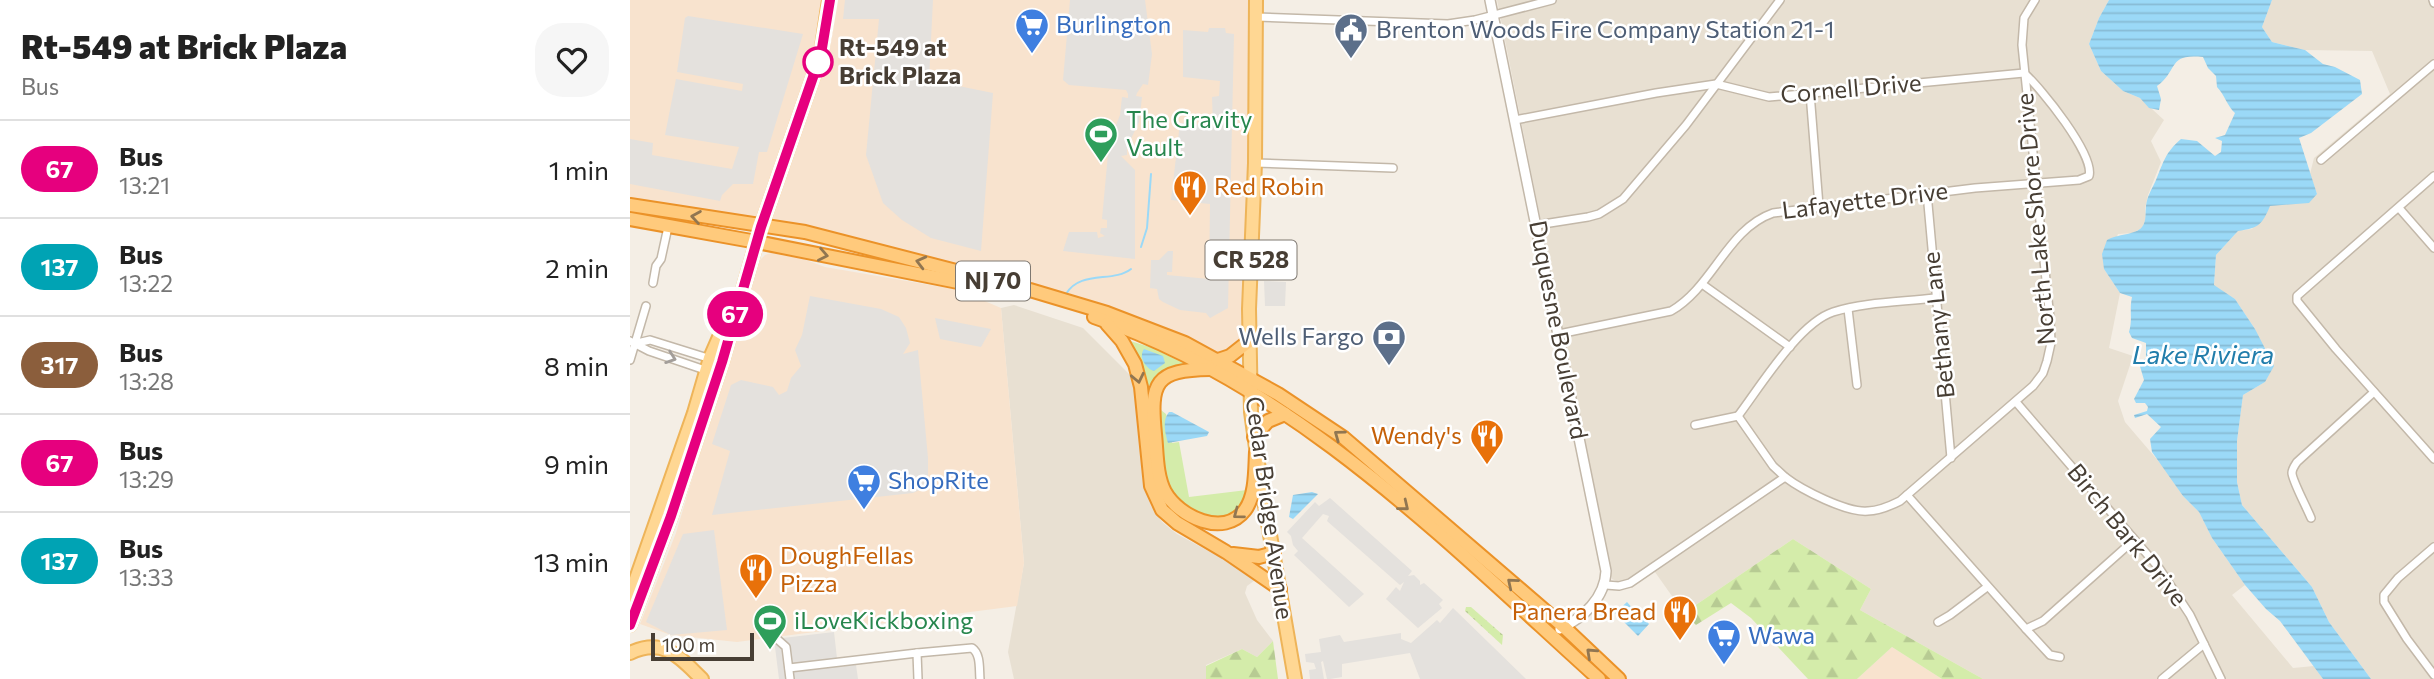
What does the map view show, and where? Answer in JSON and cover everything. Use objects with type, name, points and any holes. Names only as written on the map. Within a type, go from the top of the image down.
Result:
[{"type":"highway","name":"NJ 70","points":[[630,205],[806,232],[1030,290],[1149,328],[1215,365],[1345,458],[1428,526],[1599,679]]},
{"type":"highway","name":"NJ 70","points":[[630,219],[1000,290],[1104,321],[1250,379],[1345,438],[1619,679]]},
{"type":"highway","points":[[1104,321],[1130,352],[1139,375],[1152,486],[1162,510],[1177,523],[1280,589]]},
{"type":"highway","points":[[1249,341],[1215,365],[1174,372],[1158,383],[1152,405],[1159,475],[1171,501],[1192,517],[1205,522],[1230,522],[1247,508],[1252,494],[1256,452]]},
{"type":"highway","points":[[1254,437],[1268,421],[1285,414]]},
{"type":"highway","points":[[1226,552],[1259,557],[1274,553]]},
{"type":"main road","points":[[630,596],[714,366],[821,54],[830,0]]},
{"type":"main road","name":"Cedar Bridge Avenue","points":[[1256,0],[1250,379],[1256,452],[1295,679]]},
{"type":"main road","points":[[630,625],[671,516],[714,366]]},
{"type":"main road","points":[[630,653],[643,648],[666,649],[702,679]]},
{"type":"street","name":"Duquesne Boulevard","points":[[1490,0],[1606,571],[1605,585]]},
{"type":"street","points":[[1256,17],[1448,24],[1552,0]]},
{"type":"street","points":[[1537,225],[1588,218],[1623,200],[1686,125],[1780,0]]},
{"type":"street","name":"North Lake Shore Drive","points":[[1785,477],[1813,494],[1851,509],[1868,512],[1889,507],[2016,402],[2043,373],[2051,343],[2022,30],[2024,18],[2035,0]]},
{"type":"street","points":[[2322,160],[2434,64]]},
{"type":"street","name":"Cornell Drive","points":[[1515,120],[1716,84],[1769,97],[2024,74]]},
{"type":"street","name":"Lafayette Drive","points":[[1559,334],[1671,311],[1686,302],[1743,232],[1762,217],[1773,213],[1927,193],[2087,178],[2091,173],[2091,166],[2082,148],[2054,108],[2024,74]]},
{"type":"street","points":[[1810,93],[1819,206]]},
{"type":"street","points":[[1255,163],[1393,168]]},
{"type":"street","points":[[2434,176],[2297,296],[2297,301],[2374,393],[2434,459]]},
{"type":"street","name":"Bethany Lane","points":[[1927,193],[1951,458]]},
{"type":"street","points":[[2399,208],[2434,248]]},
{"type":"street","points":[[653,283],[668,227]]},
{"type":"street","points":[[1702,284],[1790,347]]},
{"type":"street","points":[[1695,425],[1738,416],[1798,337],[1822,317],[1848,309],[1935,298]]},
{"type":"street","points":[[630,360],[633,342],[646,306]]},
{"type":"street","points":[[1848,309],[1857,385]]},
{"type":"street","points":[[633,342],[650,340],[714,366]]},
{"type":"street","points":[[633,342],[649,351],[714,366]]},
{"type":"street","points":[[2311,518],[2294,482],[2293,468],[2374,393]]},
{"type":"street","name":"Birch Bark Drive","points":[[2016,402],[2178,595],[2221,679]]},
{"type":"street","points":[[1548,633],[1563,627],[1594,604],[1605,585],[1619,586],[1630,583],[1785,477],[1773,467],[1738,416]]},
{"type":"street","points":[[2427,451],[2434,445]]},
{"type":"street","points":[[1906,495],[2050,655],[2060,657]]},
{"type":"street","points":[[2026,629],[2043,621],[2134,540]]},
{"type":"street","points":[[2434,547],[2387,589],[2384,596],[2384,602],[2434,675]]},
{"type":"street","points":[[1938,622],[1987,587]]},
{"type":"street","points":[[777,639],[786,647],[790,679]]},
{"type":"street","points":[[2162,679],[2204,644]]},
{"type":"street","points":[[789,668],[972,648],[978,656],[979,679]]},
{"type":"street","points":[[917,653],[918,679]]},
{"type":"street","points":[[2426,664],[2434,659]]},
{"type":"shaded area","points":[[630,0],[1256,0],[1249,341],[1218,360],[1149,328],[805,232],[630,206]]},
{"type":"shaded area","points":[[845,0],[933,0],[929,80],[993,93],[981,251],[931,238],[902,220],[883,203],[866,155],[879,19],[843,19]]},
{"type":"shaded area","points":[[1070,0],[1145,0],[1152,54],[1148,85],[1143,84],[1137,93],[1136,96],[1142,97],[1139,122],[1127,147],[1127,155],[1121,156],[1135,170],[1135,259],[1063,251],[1069,232],[1097,232],[1098,238],[1105,236],[1100,233],[1101,228],[1107,228],[1107,220],[1102,219],[1109,143],[1120,115],[1122,97],[1128,98],[1126,90],[1069,85],[1063,80]]},
{"type":"shaded area","points":[[1497,0],[2109,0],[2089,44],[2101,71],[2123,91],[2140,98],[2164,120],[2151,141],[2161,162],[2148,195],[2146,218],[2142,228],[2133,233],[2118,234],[2104,269],[2120,293],[2109,348],[2133,356],[2118,401],[2125,422],[2166,470],[2183,496],[2199,512],[2212,538],[2245,585],[2232,595],[2293,668],[2314,666],[2323,679],[1983,679],[1860,610],[1871,589],[1793,539],[1684,613],[1650,565],[1621,583],[1612,579]]},
{"type":"shaded area","points":[[2272,0],[2434,0],[2434,679],[2371,679],[2329,622],[2312,587],[2242,505],[2237,482],[2237,441],[2243,395],[2265,382],[2255,329],[2235,299],[2214,286],[2216,255],[2238,231],[2252,229],[2270,206],[2317,194],[2310,174],[2314,158],[2390,94],[2372,51],[2305,50],[2272,42],[2262,27]]},
{"type":"shaded area","points":[[688,16],[803,34],[767,152],[759,152],[753,184],[733,184],[720,201],[630,184],[630,139],[653,143],[652,155],[732,169],[739,147],[665,135],[676,79],[742,91],[743,84],[677,72],[685,18]]},
{"type":"shaded area","points":[[1209,28],[1225,28],[1226,33],[1234,34],[1228,308],[1210,318],[1206,313],[1180,310],[1163,302],[1159,299],[1157,289],[1150,288],[1151,260],[1159,260],[1168,251],[1173,251],[1172,272],[1167,272],[1167,275],[1209,279],[1210,204],[1171,200],[1180,123],[1213,126],[1212,97],[1219,96],[1220,81],[1183,77],[1183,30],[1208,32]]},
{"type":"shaded area","points":[[771,253],[803,259],[825,267],[959,290],[1001,308],[1024,563],[1017,606],[737,642],[671,635],[640,624],[676,533],[756,264]]},
{"type":"shaded area","points":[[1264,281],[1286,282],[1285,306],[1265,306]]},
{"type":"shaded area","points":[[810,296],[881,309],[899,317],[906,328],[910,343],[903,354],[918,350],[928,486],[913,493],[712,515],[730,451],[712,444],[731,385],[741,380],[773,387],[779,395],[787,391],[791,378],[801,366],[795,350],[802,335]]},
{"type":"shaded area","points":[[1014,305],[1083,328],[1133,378],[1143,483],[1151,506],[1162,522],[1177,534],[1258,578],[1247,586],[1245,593],[1257,620],[1273,641],[1257,657],[1242,649],[1206,665],[1206,679],[1014,679],[1008,652],[1024,563],[1001,308]]},
{"type":"shaded area","points":[[935,318],[991,329],[981,347],[940,339]]},
{"type":"shaded area","points":[[1330,498],[1412,571],[1408,576],[1414,575],[1420,585],[1424,583],[1443,600],[1439,604],[1442,608],[1418,628],[1386,599],[1396,587],[1400,591],[1404,582],[1400,585],[1327,521],[1329,516],[1323,514],[1302,538],[1364,594],[1349,607],[1294,555],[1298,551],[1287,532],[1315,502],[1319,506]]},
{"type":"shaded area","points":[[714,530],[727,630],[671,635],[646,622],[683,534]]},
{"type":"shaded area","points":[[1453,608],[1526,679],[1420,679],[1410,653],[1342,664],[1342,677],[1330,679],[1327,679],[1323,661],[1324,679],[1310,679],[1309,670],[1316,669],[1314,663],[1306,662],[1305,654],[1321,652],[1319,639],[1340,635],[1344,642],[1401,633],[1401,639],[1411,643],[1437,620],[1440,623]]},
{"type":"shaded area","points":[[834,632],[838,667],[856,665],[858,679],[779,679],[774,639]]},
{"type":"shaded area","points":[[1892,647],[1942,679],[1857,679]]},
{"type":"green space","points":[[1127,340],[1153,348],[1187,365],[1174,368],[1171,366],[1159,374],[1148,387],[1152,390],[1149,403]]},
{"type":"green space","points":[[1157,407],[1166,414],[1172,443],[1179,442],[1189,497],[1247,490],[1240,511],[1222,516],[1203,515],[1188,509],[1177,499],[1164,471]]},
{"type":"green space","points":[[1793,539],[1871,589],[1860,610],[1983,679],[1942,679],[1892,647],[1857,679],[1808,679],[1751,618],[1731,603],[1696,625],[1684,613]]},
{"type":"green space","points":[[1466,607],[1471,607],[1503,635],[1502,645],[1465,611]]},
{"type":"green space","points":[[1273,641],[1278,679],[1206,679],[1206,666],[1242,649],[1257,657]]},
{"type":"water","name":"Lake Riviera","points":[[2109,0],[2272,0],[2262,27],[2272,42],[2305,50],[2323,64],[2360,80],[2362,94],[2311,133],[2299,138],[2317,194],[2309,203],[2270,206],[2259,224],[2238,231],[2216,255],[2214,285],[2235,299],[2255,329],[2274,366],[2265,382],[2243,395],[2237,441],[2237,482],[2242,505],[2312,587],[2329,622],[2371,679],[2323,679],[2280,621],[2245,585],[2212,538],[2199,512],[2183,496],[2152,452],[2150,439],[2161,427],[2147,414],[2135,418],[2134,415],[2147,411],[2148,407],[2145,403],[2136,403],[2134,399],[2144,380],[2139,363],[2146,358],[2146,343],[2132,338],[2129,332],[2132,297],[2120,293],[2104,269],[2102,254],[2107,240],[2135,232],[2142,227],[2149,196],[2171,149],[2181,139],[2197,141],[2215,156],[2221,152],[2222,141],[2215,138],[2225,135],[2235,113],[2217,87],[2216,76],[2203,57],[2192,56],[2178,60],[2157,86],[2161,99],[2159,110],[2149,108],[2140,98],[2123,91],[2101,71],[2089,44]]},
{"type":"water","points":[[1144,349],[1163,356],[1165,363],[1154,371],[1151,370],[1142,359]]},
{"type":"water","points":[[1169,412],[1209,432],[1207,436],[1168,443],[1165,423]]},
{"type":"water","points":[[1312,492],[1318,494],[1293,519],[1289,517],[1293,495]]},
{"type":"water","points":[[1627,602],[1636,612],[1640,612],[1649,624],[1638,636],[1615,613]]},
{"type":"waterway","points":[[1141,247],[1147,228],[1151,174]]},
{"type":"waterway","points":[[1066,294],[1080,282],[1124,273],[1131,269]]},
{"type":"bus line","name":"67","points":[[630,625],[671,516],[722,362],[761,227],[821,54],[830,0]]},
{"type":"place","name":"Burlington","points":[[1032,55]]},
{"type":"place","name":"Brenton Woods Fire Company Station 21-1","points":[[1351,60]]},
{"type":"place","name":"Rt-549 at Brick Plaza","points":[[818,62]]},
{"type":"place","name":"The Gravity Vault","points":[[1101,164]]},
{"type":"place","name":"Red Robin","points":[[1190,217]]},
{"type":"place","name":"Wells Fargo","points":[[1389,367]]},
{"type":"place","name":"Wendy's","points":[[1487,466]]},
{"type":"place","name":"ShopRite","points":[[864,511]]},
{"type":"place","name":"DoughFellas Pizza","points":[[756,600]]},
{"type":"place","name":"Panera Bread","points":[[1680,642]]},
{"type":"place","name":"iLoveKickboxing","points":[[770,651]]},
{"type":"place","name":"Wawa","points":[[1724,666]]}]
